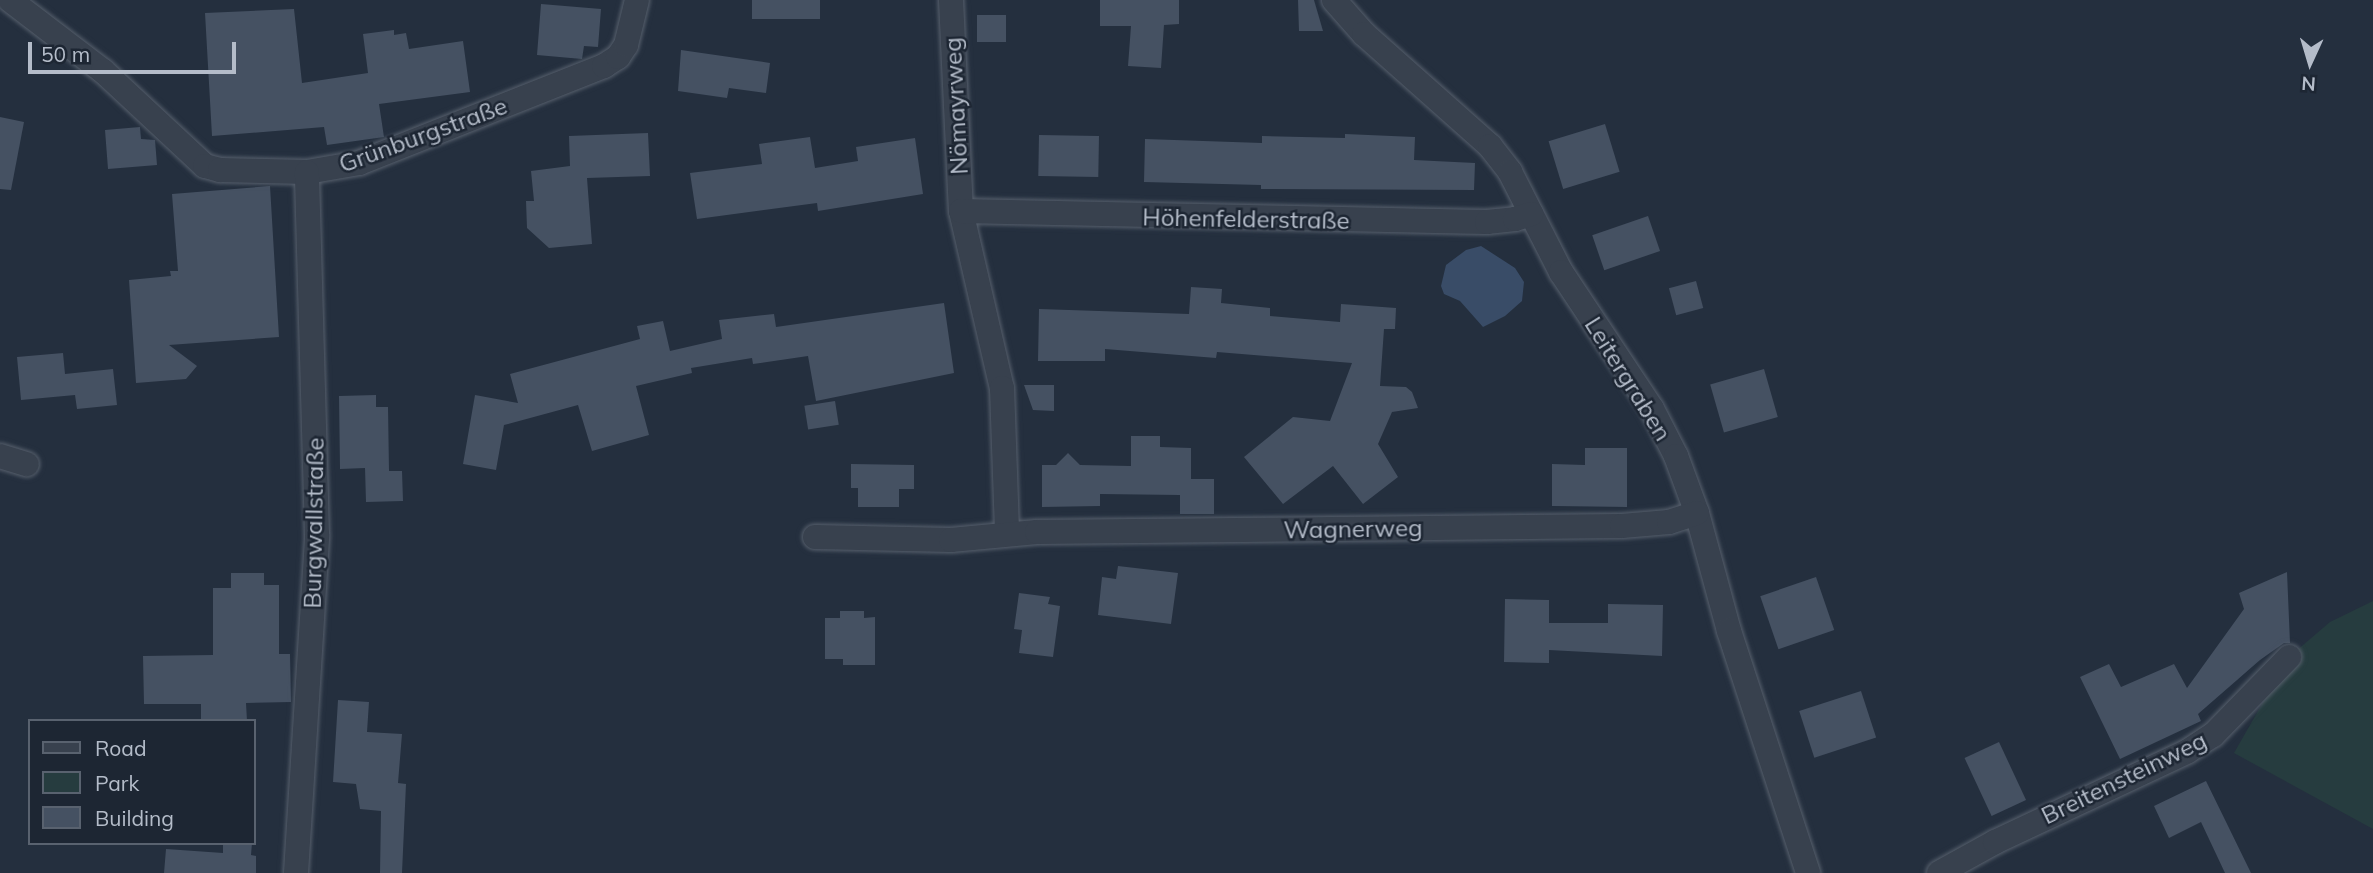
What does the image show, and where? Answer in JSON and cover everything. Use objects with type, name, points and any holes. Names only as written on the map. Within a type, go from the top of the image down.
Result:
[{"type":"street","name":"Grünburgstraße","points":[[10,0],[103,71],[205,166],[220,170],[307,172],[359,163],[604,66],[618,57],[626,45],[637,0]]},
{"type":"street","name":"Nömayrweg","points":[[951,0],[961,211]]},
{"type":"street","name":"Leitergraben","points":[[1334,0],[1364,34],[1490,146],[1510,172],[1581,306],[1652,409],[1675,456],[1697,513],[1729,631],[1808,873]]},
{"type":"street","name":"Burgwallstraße","points":[[296,873],[317,535],[307,172]]},
{"type":"street","name":"Höhenfelderstraße","points":[[961,211],[1474,222],[1515,219],[1531,214]]},
{"type":"street","points":[[961,211],[1002,388],[1007,534]]},
{"type":"street","points":[[0,456],[27,464]]},
{"type":"street","name":"Wagnerweg","points":[[815,537],[951,540],[1007,534],[1622,526],[1669,522],[1697,513]]},
{"type":"street","name":"Breitensteinweg","points":[[1939,873],[1995,842],[2188,751],[2213,735],[2289,657]]},
{"type":"green space","points":[[2373,601],[2373,829],[2234,753],[2289,657],[2330,622]]},
{"type":"water","points":[[1481,246],[1515,268],[1524,282],[1522,301],[1505,316],[1483,327],[1460,301],[1444,294],[1441,286],[1446,265],[1466,250]]},
{"type":"building","points":[[752,0],[820,0],[820,19],[752,19]]},
{"type":"building","points":[[1100,0],[1179,0],[1179,24],[1164,25],[1161,68],[1128,66],[1131,26],[1100,26]]},
{"type":"building","points":[[1298,0],[1314,0],[1323,31],[1299,31]]},
{"type":"building","points":[[541,4],[601,9],[598,47],[584,46],[582,59],[537,55]]},
{"type":"building","points":[[294,9],[302,83],[368,73],[363,34],[394,30],[394,35],[406,33],[409,49],[463,41],[470,92],[379,104],[384,137],[327,145],[324,127],[212,136],[205,13]]},
{"type":"building","points":[[977,15],[1006,15],[1006,42],[977,42]]},
{"type":"building","points":[[681,50],[770,63],[766,93],[729,88],[727,98],[678,91]]},
{"type":"building","points":[[0,117],[24,122],[11,190],[0,189]]},
{"type":"building","points":[[1605,124],[1620,172],[1563,189],[1549,141]]},
{"type":"building","points":[[140,127],[141,139],[155,140],[157,165],[108,169],[105,130]]},
{"type":"building","points":[[648,133],[650,176],[587,178],[592,244],[549,248],[527,228],[526,201],[534,201],[531,171],[570,166],[569,136]]},
{"type":"building","points":[[1345,134],[1415,137],[1414,160],[1475,163],[1474,190],[1261,189],[1261,185],[1144,182],[1145,139],[1262,143],[1262,136],[1345,138]]},
{"type":"building","points":[[1039,135],[1099,136],[1098,177],[1038,176]]},
{"type":"building","points":[[810,137],[815,168],[858,161],[856,147],[915,138],[923,194],[818,211],[817,203],[697,219],[690,173],[762,164],[759,144]]},
{"type":"building","points":[[270,186],[279,337],[169,345],[197,366],[186,379],[136,383],[129,280],[171,276],[170,271],[178,271],[172,194]]},
{"type":"building","points":[[1648,216],[1660,251],[1604,270],[1592,235]]},
{"type":"building","points":[[1696,281],[1703,308],[1676,315],[1669,288]]},
{"type":"building","points":[[1191,287],[1222,289],[1221,303],[1270,308],[1270,316],[1340,322],[1341,304],[1396,308],[1395,329],[1384,329],[1380,386],[1406,387],[1412,392],[1418,408],[1392,412],[1378,444],[1398,477],[1363,504],[1333,466],[1283,504],[1244,457],[1293,417],[1330,421],[1352,363],[1217,352],[1216,358],[1105,349],[1105,361],[1038,361],[1039,309],[1189,314]]},
{"type":"building","points":[[944,303],[954,373],[816,401],[808,356],[753,364],[752,358],[691,368],[692,373],[636,386],[649,435],[592,451],[578,405],[504,425],[496,470],[463,464],[475,395],[518,403],[510,374],[640,339],[637,326],[663,321],[670,351],[722,339],[719,320],[774,314],[776,327]]},
{"type":"building","points":[[63,353],[65,374],[113,369],[117,405],[77,409],[75,395],[21,400],[17,357]]},
{"type":"building","points":[[1764,369],[1778,417],[1724,432],[1710,384]]},
{"type":"building","points":[[1024,385],[1054,385],[1054,411],[1033,410]]},
{"type":"building","points":[[376,395],[376,407],[388,407],[389,471],[402,471],[403,501],[366,502],[365,468],[340,469],[339,396]]},
{"type":"building","points":[[835,401],[839,425],[808,430],[804,406]]},
{"type":"building","points":[[1131,436],[1160,436],[1160,447],[1191,448],[1191,479],[1214,479],[1214,514],[1180,514],[1180,495],[1100,494],[1100,506],[1042,507],[1042,465],[1056,465],[1068,453],[1080,465],[1131,466]]},
{"type":"building","points":[[1585,448],[1627,448],[1627,507],[1552,506],[1552,464],[1585,465]]},
{"type":"building","points":[[851,464],[914,465],[914,489],[899,489],[899,507],[858,507],[858,488],[851,488]]},
{"type":"building","points":[[1118,566],[1178,573],[1171,624],[1098,615],[1102,577],[1116,579]]},
{"type":"building","points":[[2287,572],[2290,643],[2284,643],[2260,660],[2198,714],[2201,721],[2120,759],[2080,677],[2109,664],[2121,687],[2174,664],[2187,688],[2244,609],[2239,593]]},
{"type":"building","points":[[231,573],[264,573],[264,585],[279,585],[279,654],[290,654],[291,702],[246,703],[247,719],[201,719],[201,704],[144,704],[143,656],[213,655],[213,588],[231,588]]},
{"type":"building","points":[[1816,577],[1834,630],[1778,649],[1760,596]]},
{"type":"building","points":[[1019,593],[1050,597],[1048,604],[1060,606],[1053,657],[1019,653],[1022,630],[1014,629]]},
{"type":"building","points":[[1505,599],[1549,600],[1549,623],[1608,623],[1608,604],[1663,605],[1662,656],[1549,650],[1549,663],[1504,662]]},
{"type":"building","points":[[840,611],[864,611],[864,618],[875,617],[875,665],[843,665],[843,659],[825,659],[825,618],[840,618]]},
{"type":"building","points":[[1861,691],[1876,738],[1814,758],[1799,711]]},
{"type":"building","points":[[338,700],[369,702],[367,732],[402,734],[398,783],[406,784],[402,873],[380,873],[381,811],[360,809],[356,784],[333,782]]},
{"type":"building","points":[[1999,742],[2026,800],[1992,816],[1965,758]]},
{"type":"building","points":[[2206,781],[2251,873],[2225,873],[2201,822],[2169,838],[2154,806]]},
{"type":"building","points":[[223,845],[252,845],[251,855],[256,856],[256,873],[164,873],[166,849],[223,853]]}]
